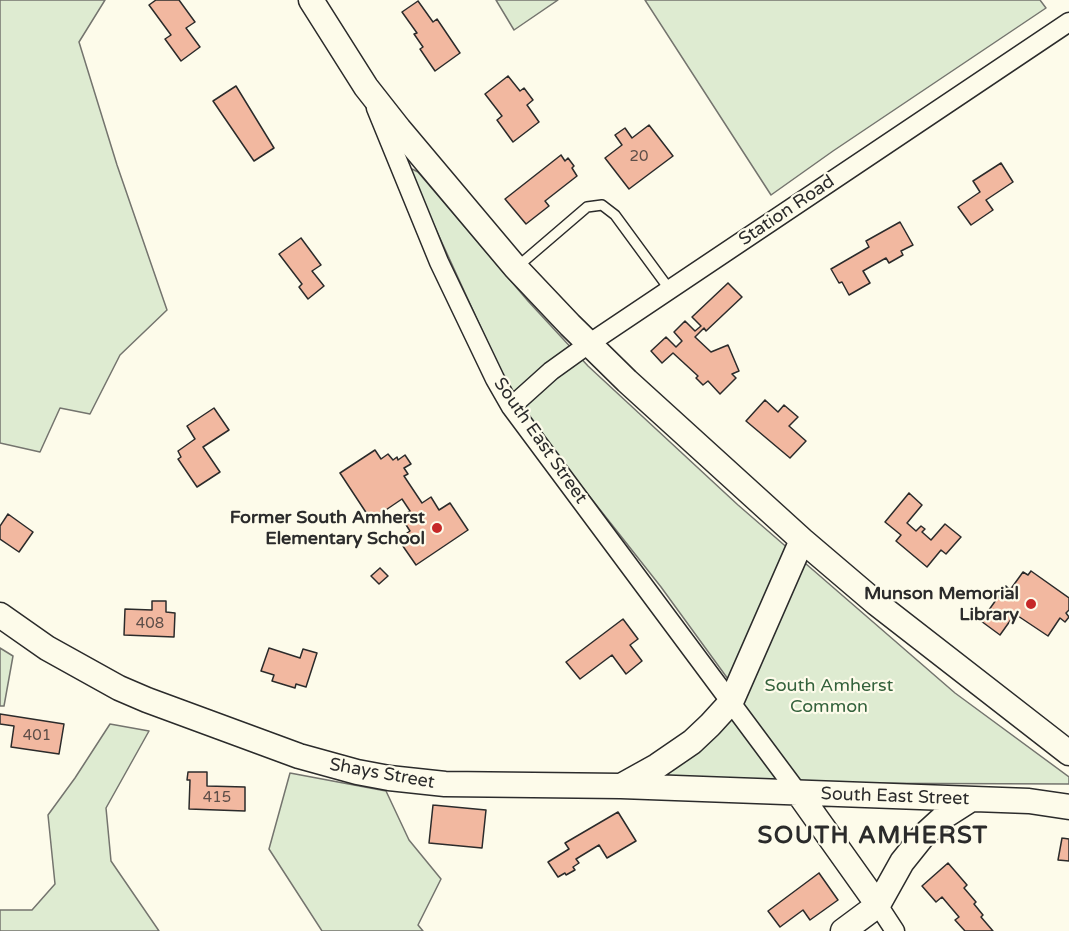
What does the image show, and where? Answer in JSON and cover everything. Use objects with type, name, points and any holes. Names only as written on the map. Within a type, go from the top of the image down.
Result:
[{"type":"main road","name":"South East Street","points":[[312,0],[366,87],[425,162],[516,268],[627,381],[802,540],[876,603],[1069,753]]},
{"type":"main road","points":[[621,786],[657,766],[692,742],[731,702],[802,540]]},
{"type":"main road","name":"Shays Street","points":[[0,615],[47,648],[119,688],[217,727],[326,765],[389,778],[445,784],[621,786],[799,794]]},
{"type":"main road","name":"South East Street","points":[[799,794],[1029,801],[1069,807]]},
{"type":"main road","points":[[799,794],[878,906]]},
{"type":"main road","points":[[843,931],[878,906],[902,862],[922,837],[945,816],[970,800]]},
{"type":"street","name":"Station Road","points":[[511,407],[551,371],[590,343],[1069,22]]},
{"type":"street","name":"South East Street","points":[[366,87],[439,262],[511,407],[799,794]]},
{"type":"street","points":[[878,906],[895,931]]},
{"type":"lane","points":[[516,268],[587,207],[602,205],[615,215],[670,290]]},
{"type":"green space","points":[[0,0],[105,0],[79,42],[117,165],[167,310],[120,355],[90,414],[60,408],[40,452],[0,443]]},
{"type":"green space","points":[[496,0],[558,0],[514,30]]},
{"type":"green space","points":[[645,0],[1040,0],[1046,8],[771,195]]},
{"type":"green space","name":"South Amherst Common","points":[[412,169],[418,172],[528,301],[588,366],[738,505],[955,693],[1069,777],[1069,784],[804,783],[655,775],[744,701],[661,587],[515,402],[411,175]]},
{"type":"green space","points":[[0,648],[13,656],[4,706],[0,706]]},
{"type":"green space","points":[[110,724],[149,731],[106,808],[111,861],[159,931],[0,931],[0,910],[32,910],[55,884],[48,815]]},
{"type":"green space","points":[[290,773],[386,791],[409,840],[441,879],[418,925],[423,931],[322,931],[269,849]]},
{"type":"building","points":[[156,0],[179,0],[195,22],[186,28],[200,47],[181,61],[165,39],[171,35],[149,5]]},
{"type":"building","points":[[418,1],[433,22],[437,19],[460,53],[435,71],[420,49],[423,47],[414,34],[417,33],[402,12]]},
{"type":"building","points":[[508,76],[520,91],[524,88],[533,100],[527,105],[539,122],[513,142],[497,120],[502,116],[485,94]]},
{"type":"building","points":[[236,86],[274,148],[254,161],[213,101]]},
{"type":"building","points":[[649,125],[673,156],[629,189],[605,158],[622,145],[615,135],[625,128],[632,138]]},
{"type":"building","points":[[561,155],[565,161],[568,158],[577,176],[545,201],[549,206],[526,224],[505,199]]},
{"type":"building","points":[[1001,163],[1013,182],[986,200],[993,210],[971,225],[958,207],[980,192],[973,181]]},
{"type":"building","points":[[900,222],[913,245],[901,251],[903,255],[889,263],[886,258],[863,271],[870,283],[849,295],[831,269],[869,247],[866,241]]},
{"type":"building","points":[[301,238],[321,265],[312,271],[324,286],[308,299],[299,287],[302,284],[279,254]]},
{"type":"building","points":[[728,283],[742,297],[706,331],[704,328],[695,337],[711,352],[728,345],[739,371],[732,374],[736,378],[720,394],[708,381],[703,385],[696,378],[698,376],[673,353],[662,363],[651,351],[666,337],[676,347],[682,341],[674,332],[685,321],[695,331],[701,326],[692,317]]},
{"type":"building","points":[[765,400],[778,412],[784,405],[798,417],[789,426],[806,441],[790,458],[746,421]]},
{"type":"building","points":[[214,408],[229,430],[203,447],[220,472],[197,487],[178,459],[181,457],[178,451],[195,439],[187,426]]},
{"type":"building","name":"Former South Amherst Elementary School","points":[[375,450],[381,459],[388,454],[393,460],[397,457],[398,460],[405,455],[411,464],[404,468],[408,474],[404,476],[422,503],[431,497],[439,510],[450,503],[468,530],[416,565],[398,539],[410,531],[401,517],[410,511],[402,499],[371,520],[340,473]]},
{"type":"building","points":[[909,493],[922,505],[907,523],[916,531],[921,526],[925,529],[922,532],[931,540],[945,524],[961,537],[946,554],[941,550],[927,567],[896,541],[901,535],[885,522]]},
{"type":"building","points":[[8,514],[33,532],[19,552],[0,539],[0,526]]},
{"type":"building","points":[[380,568],[388,576],[379,584],[371,576]]},
{"type":"building","name":"Munson Memorial Library","points":[[1031,571],[1069,598],[1069,610],[1066,613],[1069,617],[1065,622],[1060,618],[1048,636],[1015,614],[1000,635],[981,621],[1006,586],[1010,590],[1023,572],[1028,575]]},
{"type":"building","points":[[152,601],[166,601],[166,612],[175,613],[174,637],[124,635],[125,609],[152,610]]},
{"type":"building","points":[[623,619],[638,639],[630,645],[642,661],[626,674],[612,655],[580,679],[566,662]]},
{"type":"building","points":[[269,648],[300,658],[303,649],[317,653],[306,687],[296,684],[295,688],[272,681],[274,675],[261,671]]},
{"type":"building","points":[[0,714],[64,724],[59,754],[11,747],[14,726],[0,724]]},
{"type":"building","points":[[188,772],[207,772],[207,786],[245,787],[245,811],[189,809]]},
{"type":"building","points":[[433,805],[486,810],[482,848],[429,843]]},
{"type":"building","points":[[618,812],[636,841],[607,858],[599,845],[576,859],[579,863],[573,867],[575,870],[558,877],[548,862],[569,849],[565,843]]},
{"type":"building","points":[[1062,838],[1069,839],[1069,861],[1058,860]]},
{"type":"building","points":[[948,863],[967,885],[964,888],[976,902],[974,904],[983,915],[981,917],[993,931],[965,931],[955,920],[959,917],[942,897],[936,902],[922,886]]},
{"type":"building","points":[[819,873],[838,900],[810,920],[803,910],[780,927],[768,911]]},
{"type":"place","name":"Former South Amherst Elementary School","points":[[437,528]]},
{"type":"place","name":"Munson Memorial Library","points":[[1031,604]]},
{"type":"district","name":"SOUTH AMHERST","points":[[873,837]]}]
